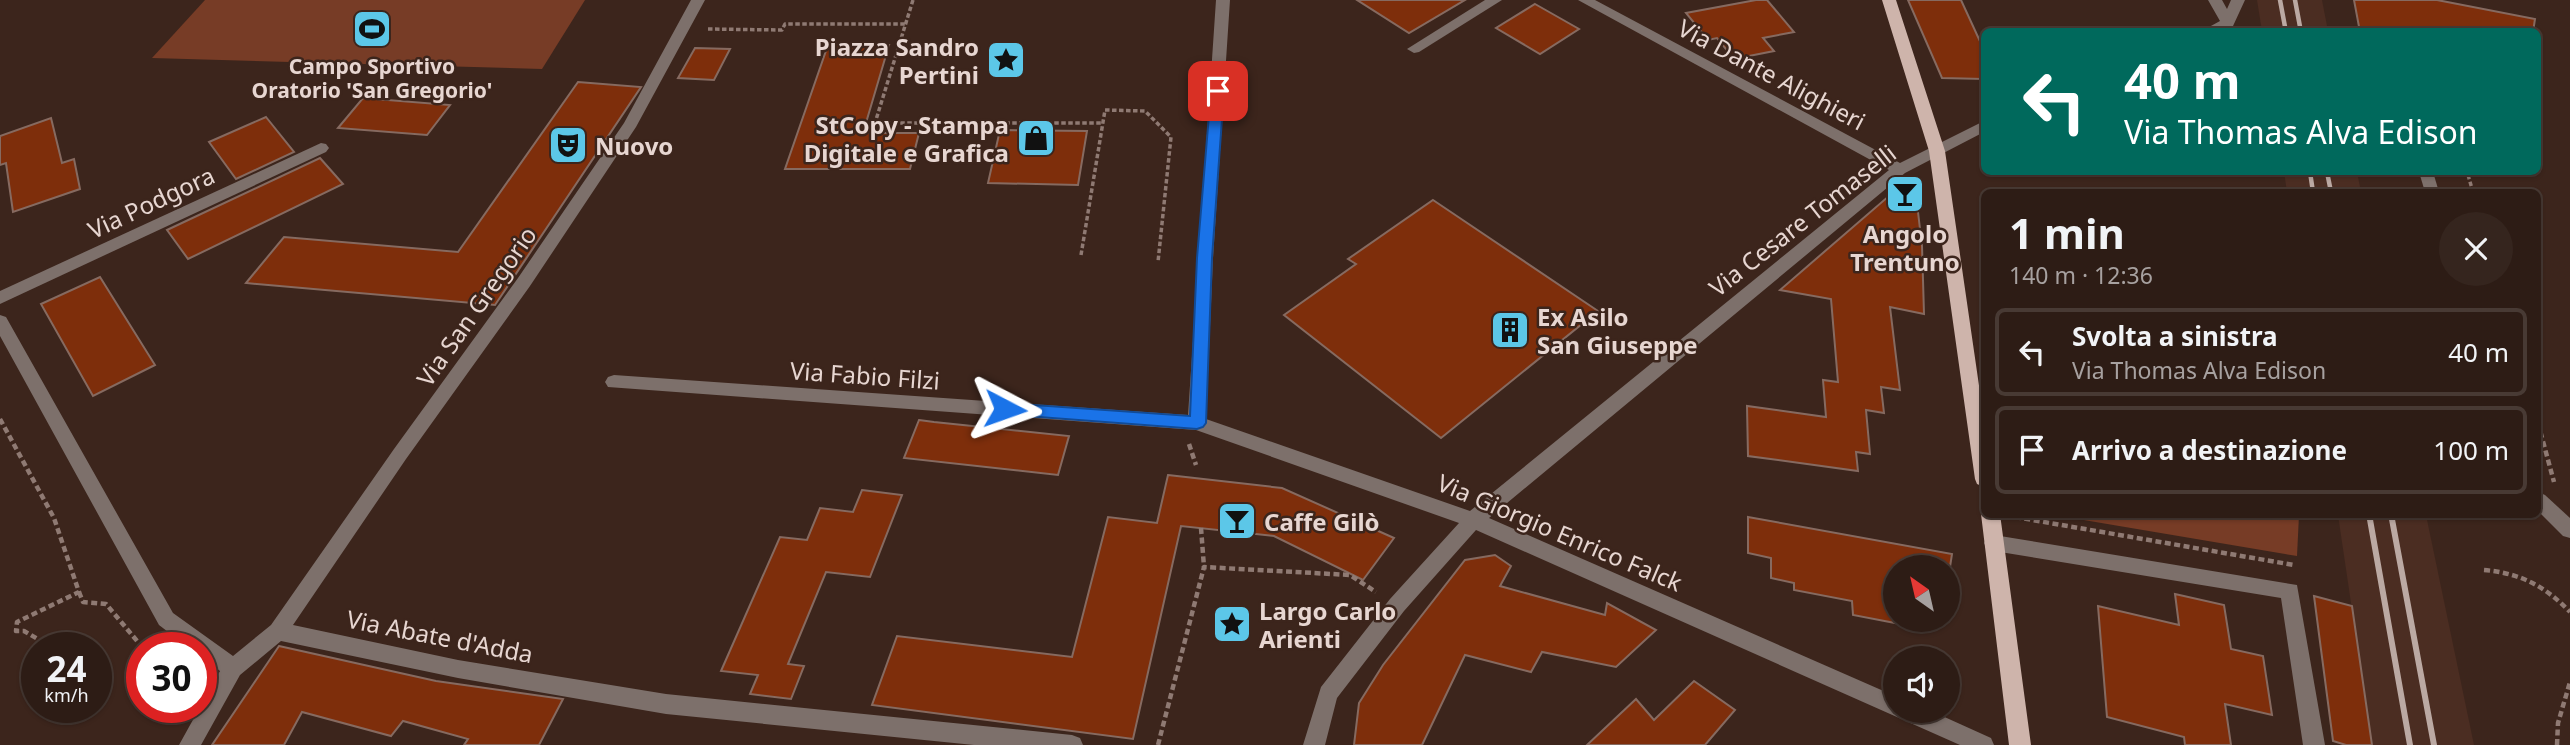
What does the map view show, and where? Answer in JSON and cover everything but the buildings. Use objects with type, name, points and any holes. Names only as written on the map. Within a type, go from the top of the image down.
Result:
[{"type":"main road","points":[[1889,0],[1937,151],[1981,458]]},
{"type":"main road","points":[[1991,518],[2020,745]]},
{"type":"street","name":"Via San Gregorio","points":[[278,631],[400,454],[524,282],[623,135],[698,0]]},
{"type":"street","points":[[1197,423],[1205,258],[1223,0]]},
{"type":"street","points":[[1413,49],[1495,0]]},
{"type":"street","name":"Via Dante Alighieri","points":[[1585,0],[1900,169]]},
{"type":"street","points":[[2215,0],[2228,23]]},
{"type":"street","points":[[2216,28],[2228,23],[2238,0]]},
{"type":"street","name":"Via Cesare Tomaselli","points":[[1314,745],[1328,694],[1397,605],[1473,520],[1900,169],[1981,128]]},
{"type":"street","name":"Via Podgora","points":[[0,298],[321,148]]},
{"type":"street","points":[[0,321],[166,619],[233,668]]},
{"type":"street","name":"Via Fabio Filzi","points":[[614,382],[1197,423]]},
{"type":"street","name":"Via Giorgio Enrico Falck","points":[[1197,423],[1473,520],[1883,701]]},
{"type":"street","points":[[2541,503],[2570,530]]},
{"type":"street","points":[[1994,543],[2290,591],[2314,745]]},
{"type":"street","points":[[190,745],[233,668],[278,631]]},
{"type":"street","name":"Via Abate d'Adda","points":[[278,631],[458,668],[666,704],[1072,745]]},
{"type":"street","points":[[1934,723],[1983,745]]},
{"type":"path","points":[[913,0],[875,123],[1103,123]]},
{"type":"path","points":[[683,29],[782,30],[785,23],[906,24]]},
{"type":"path","points":[[1081,255],[1105,110],[1144,111],[1171,137],[1158,262]]},
{"type":"path","points":[[2468,175],[2472,189]]},
{"type":"path","points":[[0,419],[54,518],[83,602],[106,604],[130,632]]},
{"type":"path","points":[[2541,434],[2555,484]]},
{"type":"path","points":[[2018,518],[2294,565]]},
{"type":"path","points":[[1158,745],[1204,567],[1201,528]]},
{"type":"path","points":[[1204,567],[1350,575],[1397,605]]},
{"type":"path","points":[[2484,570],[2513,573],[2528,578],[2547,590],[2570,612]]},
{"type":"path","points":[[26,632],[16,631],[16,622],[79,592]]},
{"type":"path","points":[[2557,745],[2558,723],[2570,682]]},
{"type":"shaded area","name":"Campo Sportivo Oratorio 'San Gregorio'","points":[[205,0],[585,0],[542,69],[152,58]]},
{"type":"shaded area","points":[[2257,0],[2322,0],[2327,28],[2262,28]]},
{"type":"shaded area","points":[[2284,175],[2358,175],[2360,189],[2287,189]]},
{"type":"shaded area","points":[[2072,518],[2299,518],[2297,556]]},
{"type":"shaded area","points":[[2338,518],[2427,518],[2474,745],[2372,745]]},
{"type":"railway","points":[[2280,0],[2285,28]]},
{"type":"railway","points":[[2295,0],[2300,28]]},
{"type":"railway","points":[[2310,175],[2313,189]]},
{"type":"railway","points":[[2328,175],[2330,189]]},
{"type":"railway","points":[[2370,518],[2410,745]]},
{"type":"railway","points":[[2392,518],[2434,745]]},
{"type":"place","name":"Campo Sportivo Oratorio 'San Gregorio'","points":[[372,29]]},
{"type":"place","name":"Piazza Sandro Pertini","points":[[1006,60]]},
{"type":"place","name":"StCopy - Stampa Digitale e Grafica","points":[[1036,138]]},
{"type":"place","name":"Nuovo","points":[[568,145]]},
{"type":"place","name":"Angolo Trentuno","points":[[1905,194]]},
{"type":"place","name":"Ex Asilo San Giuseppe","points":[[1510,330]]},
{"type":"place","name":"Caffe Gilò","points":[[1237,521]]},
{"type":"place","name":"Largo Carlo Arienti","points":[[1232,624]]},
{"type":"route","points":[[1005,409],[1197,423],[1205,258],[1218,91]]}]
